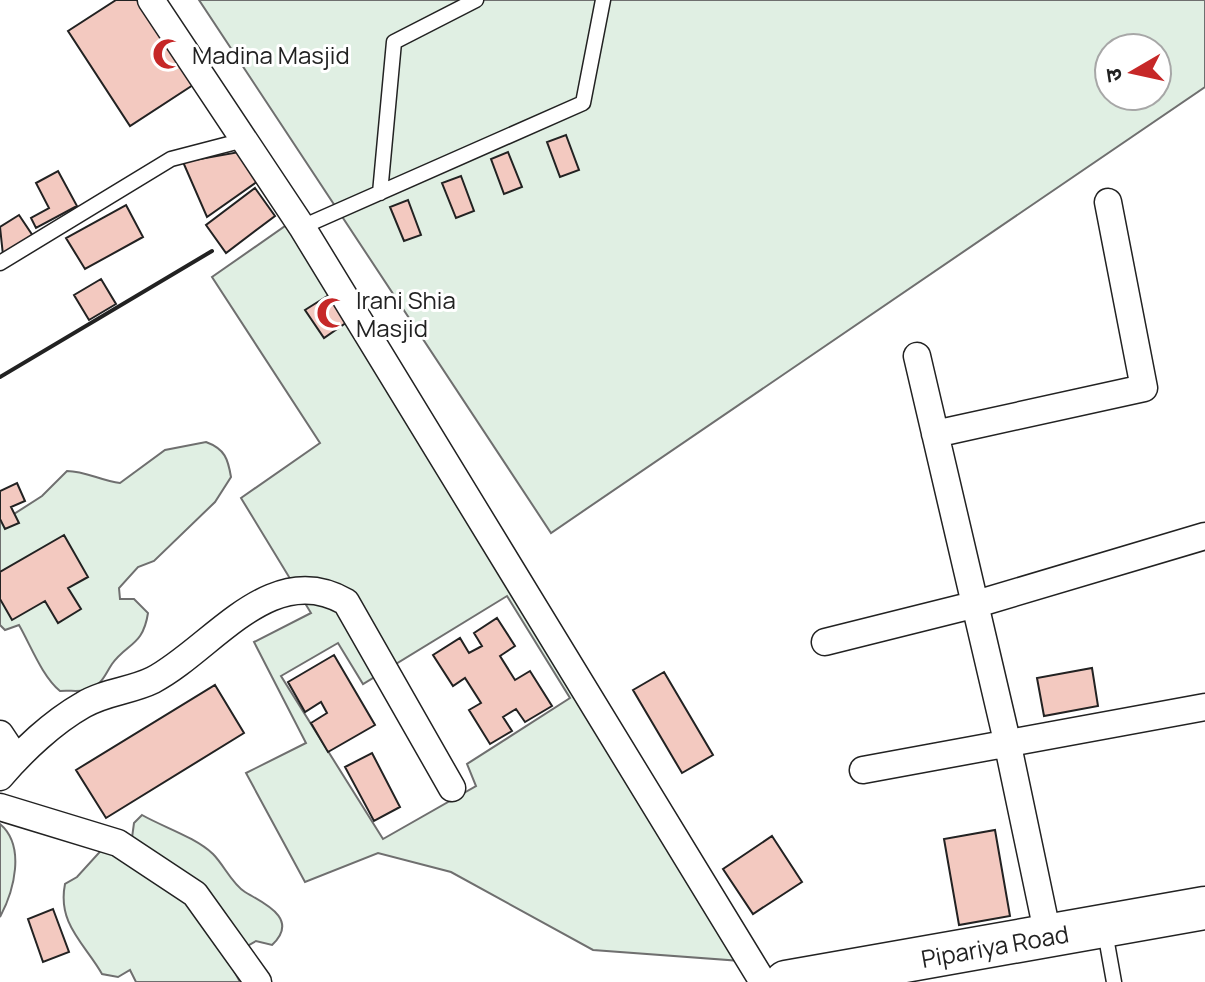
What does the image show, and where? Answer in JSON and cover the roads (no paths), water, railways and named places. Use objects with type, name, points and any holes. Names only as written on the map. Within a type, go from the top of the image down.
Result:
[{"type":"main road","name":"Pipariya Road","points":[[786,982],[1205,908]]},
{"type":"main road","name":"Pipariya Road","points":[[888,982],[1110,962],[1205,926]]},
{"type":"street","points":[[151,0],[302,227],[763,982]]},
{"type":"street","points":[[935,434],[1144,388],[1108,202]]},
{"type":"street","points":[[917,356],[1007,741],[1048,936]]},
{"type":"street","points":[[825,642],[973,605],[1205,536]]},
{"type":"street","points":[[0,734],[8,768],[84,704],[153,680],[265,599],[303,591],[330,594],[346,602],[452,788]]},
{"type":"street","points":[[863,770],[1007,741],[1205,707]]},
{"type":"street","points":[[0,807],[118,843],[195,894],[258,982]]},
{"type":"lane","points":[[380,193],[394,42],[476,0]]},
{"type":"lane","points":[[302,227],[583,103],[603,0]]},
{"type":"lane","points":[[0,263],[171,159],[244,140]]},
{"type":"place","name":"Madina Masjid","points":[[168,54]]},
{"type":"place","name":"Irani Shia Masjid","points":[[332,313]]}]
